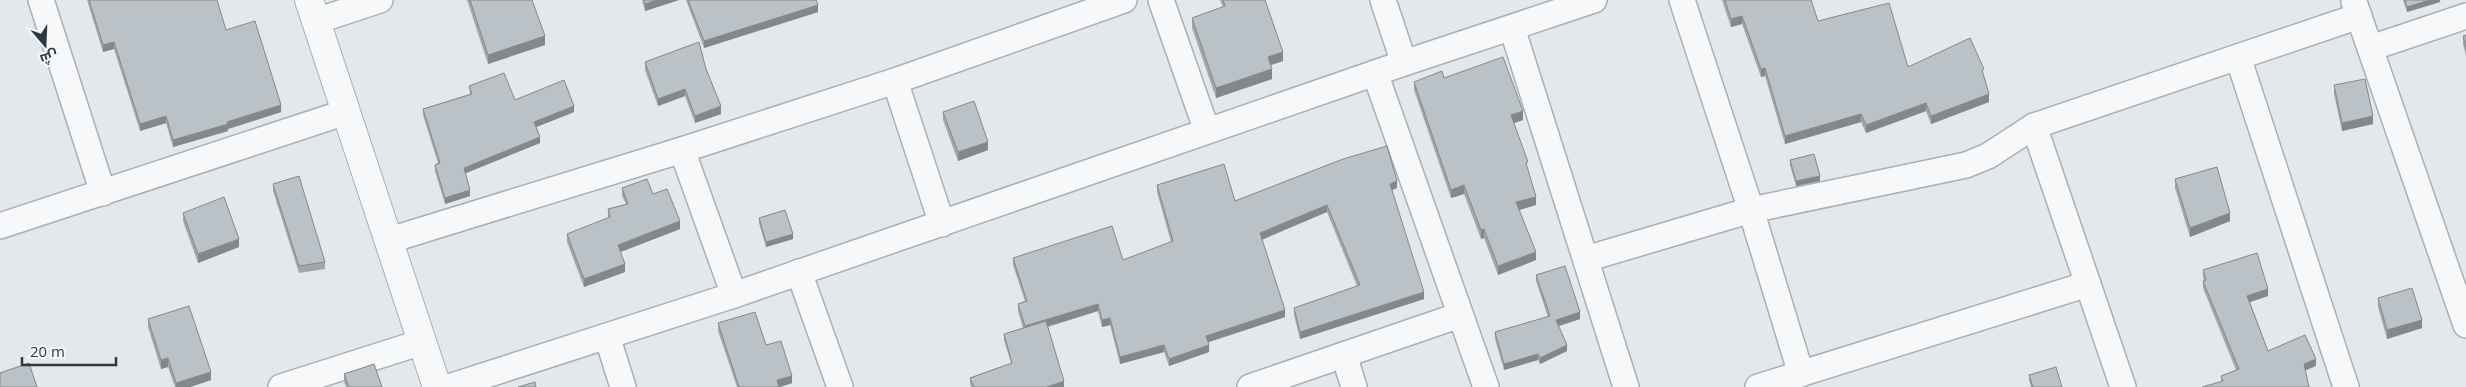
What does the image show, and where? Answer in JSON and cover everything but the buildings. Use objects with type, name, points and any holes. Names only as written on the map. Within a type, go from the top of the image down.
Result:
[{"type":"street","points":[[40,0],[103,193]]},
{"type":"street","points":[[380,0],[312,10],[390,240],[437,387]]},
{"type":"street","points":[[390,240],[682,150],[895,81],[1124,0]]},
{"type":"street","points":[[1161,0],[1207,131]]},
{"type":"street","points":[[1383,0],[1404,63]]},
{"type":"street","points":[[449,387],[734,295],[1404,63],[1594,0]]},
{"type":"street","points":[[1682,0],[1751,210],[1801,374]]},
{"type":"street","points":[[1586,259],[1751,210],[1966,165],[1988,156],[2034,126],[2238,57],[2356,8],[2456,268],[2466,326]]},
{"type":"street","points":[[2371,48],[2466,16]]},
{"type":"street","points":[[1512,28],[1626,387]]},
{"type":"street","points":[[2238,57],[2346,387]]},
{"type":"street","points":[[1376,73],[1486,387]]},
{"type":"street","points":[[895,81],[942,224]]},
{"type":"street","points":[[0,226],[346,112]]},
{"type":"street","points":[[2034,126],[2123,387]]},
{"type":"street","points":[[682,150],[734,295]]},
{"type":"street","points":[[799,272],[840,387]]},
{"type":"street","points":[[1758,387],[2088,284]]},
{"type":"street","points":[[1250,387],[1460,315]]},
{"type":"street","points":[[607,336],[623,387]]},
{"type":"street","points":[[281,387],[422,342]]},
{"type":"street","points":[[1344,355],[1354,387]]}]
